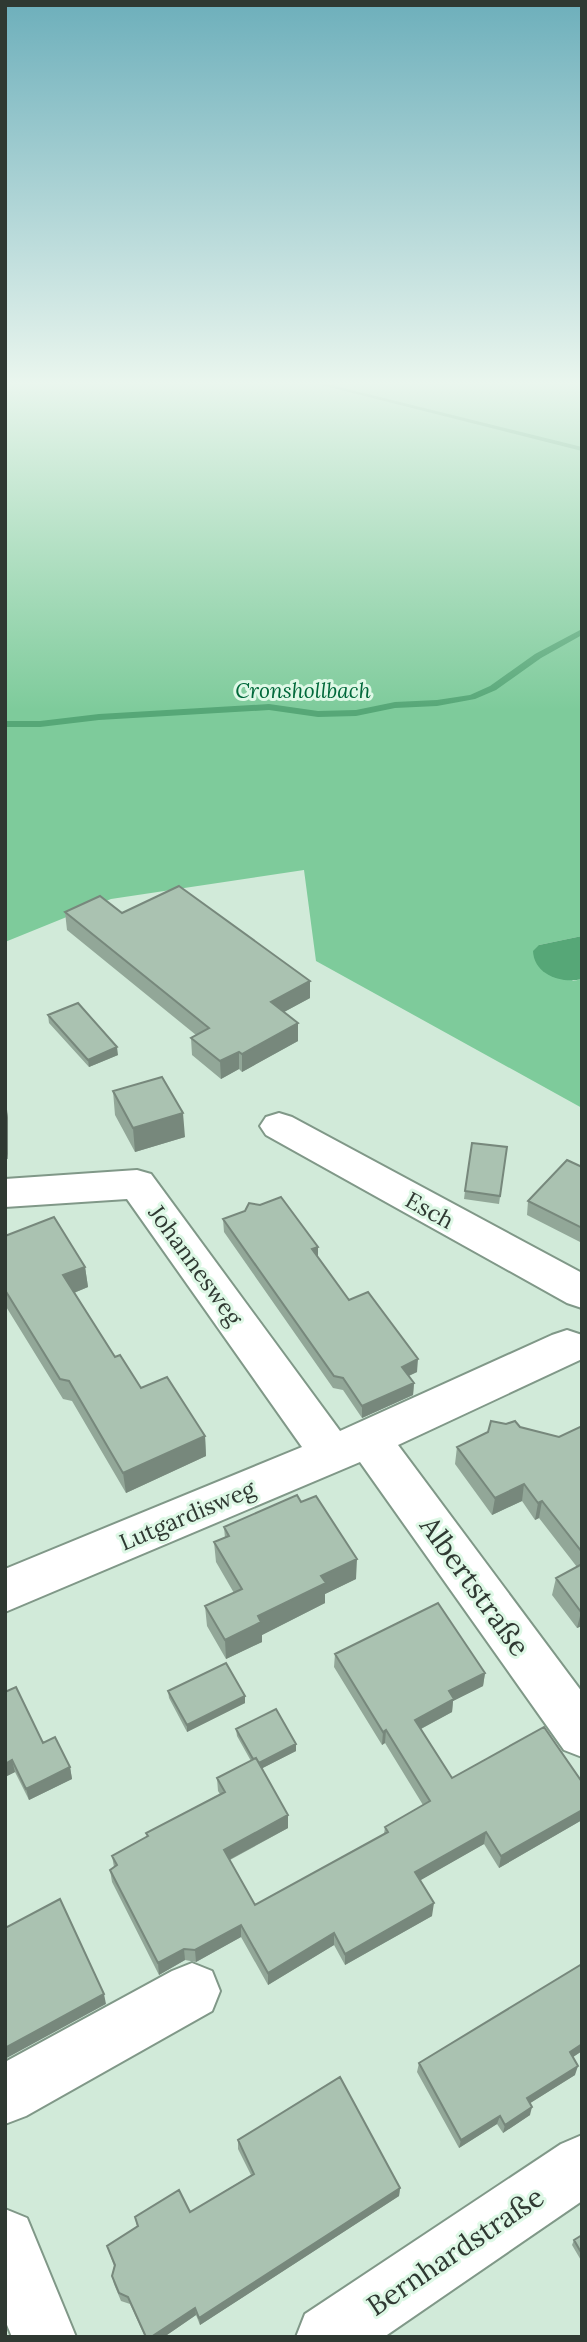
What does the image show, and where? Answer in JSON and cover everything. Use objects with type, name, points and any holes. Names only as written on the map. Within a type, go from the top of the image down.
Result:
[{"type":"street","name":"Esch","points":[[279,1126],[582,1292]]},
{"type":"street","name":"Johannesweg","points":[[5,1193],[137,1184],[350,1446]]},
{"type":"street","name":"Lutgardisweg","points":[[5,1591],[350,1446],[567,1347]]},
{"type":"street","name":"Albertstraße","points":[[350,1446],[582,1733]]},
{"type":"street","points":[[5,2095],[192,1991]]},
{"type":"street","name":"Bernhardstraße","points":[[328,2337],[582,2165]]},
{"type":"street","points":[[5,2240],[44,2337]]},
{"type":"shaded area","points":[[5,491],[582,491],[582,936],[539,945],[573,981],[582,979],[582,1108],[316,961],[304,870],[111,899],[5,942]]},
{"type":"shaded area","points":[[582,936],[582,979],[558,979],[538,966],[533,951],[539,945]]},
{"type":"building","points":[[179,886],[310,981],[271,1002],[298,1023],[242,1054],[239,1052],[220,1061],[191,1038],[209,1028],[65,912],[100,896],[122,913]]},
{"type":"building","points":[[78,1003],[117,1047],[88,1060],[48,1015]]},
{"type":"building","points":[[162,1077],[183,1113],[133,1128],[113,1091]]},
{"type":"building","points":[[472,1143],[507,1147],[500,1196],[465,1191]]},
{"type":"building","points":[[567,1160],[582,1167],[582,1228],[528,1201]]},
{"type":"building","points":[[281,1197],[318,1247],[312,1249],[349,1300],[368,1292],[418,1359],[402,1367],[414,1383],[362,1406],[343,1378],[334,1376],[223,1219],[245,1211],[249,1203],[260,1205]]},
{"type":"building","points":[[54,1217],[85,1267],[63,1275],[115,1357],[120,1355],[141,1388],[167,1377],[205,1436],[123,1473],[69,1381],[60,1379],[5,1290],[5,1236]]},
{"type":"building","points":[[491,1421],[506,1424],[515,1421],[520,1427],[559,1437],[582,1426],[582,1552],[542,1501],[538,1503],[524,1484],[495,1498],[457,1447],[488,1432]]},
{"type":"building","points":[[297,1495],[301,1502],[316,1496],[357,1559],[321,1576],[326,1583],[258,1616],[261,1622],[225,1640],[205,1606],[242,1589],[214,1542],[229,1536],[224,1527]]},
{"type":"building","points":[[582,1564],[582,1611],[581,1612],[556,1578]]},
{"type":"building","points":[[438,1603],[485,1673],[449,1691],[454,1699],[415,1720],[452,1778],[544,1727],[582,1782],[582,1810],[501,1856],[486,1832],[415,1872],[434,1903],[345,1954],[334,1933],[268,1973],[241,1925],[195,1950],[184,1949],[158,1963],[110,1870],[117,1865],[112,1856],[148,1836],[146,1833],[225,1792],[217,1778],[256,1758],[288,1815],[224,1850],[255,1905],[388,1832],[385,1827],[430,1801],[335,1654]]},
{"type":"building","points":[[226,1663],[245,1696],[187,1725],[168,1691]]},
{"type":"building","points":[[16,1687],[43,1743],[55,1737],[70,1767],[26,1789],[12,1760],[5,1764],[5,1692]]},
{"type":"building","points":[[276,1709],[296,1744],[259,1763],[256,1758],[253,1759],[236,1729]]},
{"type":"building","points":[[60,1899],[104,1994],[5,2048],[5,1928]]},
{"type":"building","points":[[582,1964],[582,2044],[570,2052],[578,2066],[527,2098],[532,2107],[505,2125],[500,2116],[461,2140],[419,2063]]},
{"type":"building","points":[[340,2077],[400,2188],[199,2318],[195,2308],[151,2337],[146,2337],[128,2297],[119,2293],[112,2276],[115,2265],[107,2246],[138,2226],[135,2217],[179,2190],[190,2212],[254,2174],[238,2140]]},
{"type":"building","points":[[582,2235],[582,2254],[574,2240]]},
{"type":"waterway","name":"Cronshollbach","points":[[5,724],[40,724],[99,717],[269,707],[318,714],[356,713],[395,705],[437,703],[472,697],[493,688],[538,656],[582,631]]}]
